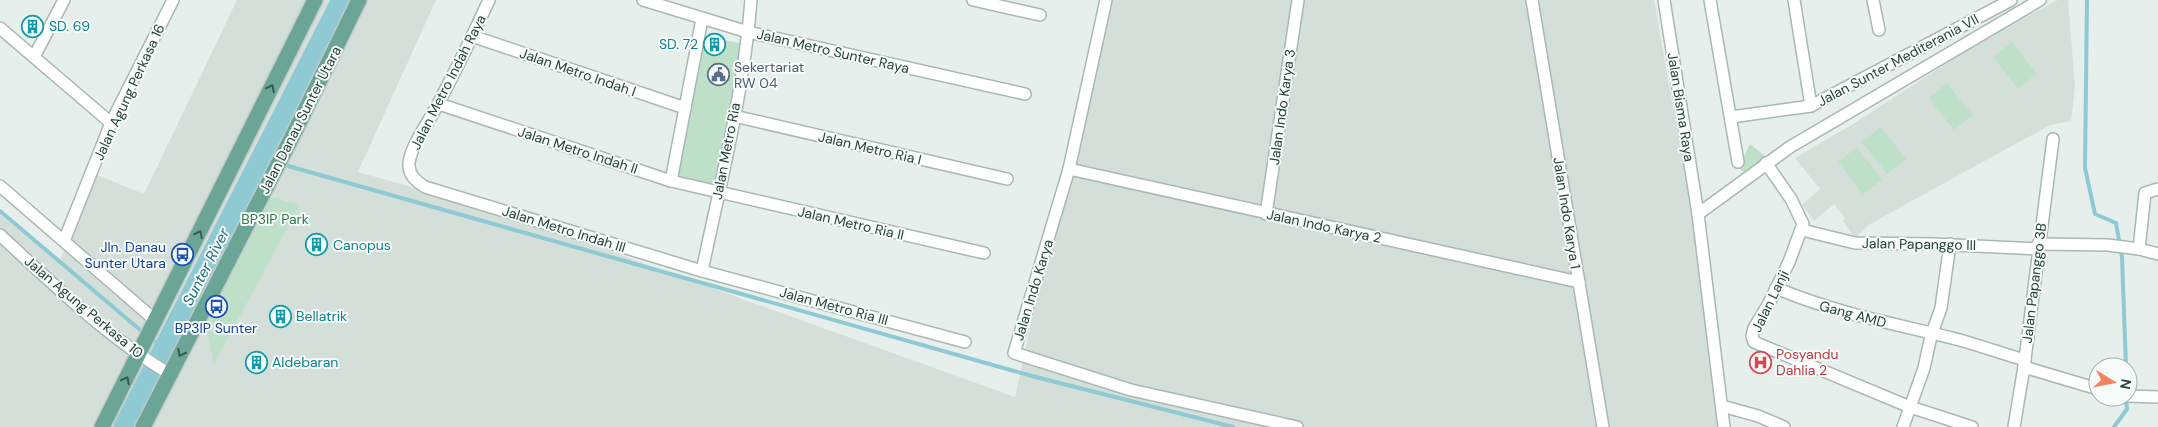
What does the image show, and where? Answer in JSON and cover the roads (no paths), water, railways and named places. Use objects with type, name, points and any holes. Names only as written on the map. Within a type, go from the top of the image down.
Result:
[{"type":"main road","points":[[102,427],[144,352],[155,324],[315,0]]},
{"type":"main road","name":"Jalan Danau Sunter Utara","points":[[143,427],[167,373],[283,154],[359,0]]},
{"type":"street","points":[[34,57],[64,0]]},
{"type":"street","name":"Jalan Agung Perkasa 16","points":[[64,241],[112,123],[173,0]]},
{"type":"street","name":"Jalan Metro Indah Raya","points":[[425,187],[415,181],[411,174],[409,163],[489,0]]},
{"type":"street","name":"Jalan Metro Sunter Raya","points":[[643,0],[748,32],[1025,94]]},
{"type":"street","name":"Jalan Metro Ria","points":[[702,271],[734,116],[748,32],[751,0]]},
{"type":"street","points":[[973,0],[1040,15]]},
{"type":"street","name":"Jalan Indo Karya","points":[[1106,0],[1069,169],[1014,353],[1131,390],[1297,427]]},
{"type":"street","name":"Jalan Indo Karya 3","points":[[1266,214],[1298,0]]},
{"type":"street","name":"Jalan Indo Karya 1","points":[[1532,0],[1602,427]]},
{"type":"street","name":"Jalan Bisma Raya","points":[[1664,0],[1698,214]]},
{"type":"street","points":[[1710,0],[1738,162]]},
{"type":"street","points":[[1731,117],[1811,106],[1794,0]]},
{"type":"street","points":[[1873,0],[1879,30]]},
{"type":"street","name":"Jalan Sunter Mediterania VII","points":[[1811,106],[2011,0]]},
{"type":"street","points":[[1724,427],[1698,214],[1766,163],[2040,0]]},
{"type":"street","points":[[671,181],[702,19]]},
{"type":"street","points":[[0,28],[112,123]]},
{"type":"street","name":"Jalan Metro Indah I","points":[[472,36],[685,108]]},
{"type":"street","name":"Jalan Metro Indah II","points":[[439,104],[671,181],[718,193]]},
{"type":"street","name":"Jalan Metro Ria I","points":[[734,116],[1007,179]]},
{"type":"street","name":"Jalan Papanggo 3B","points":[[2014,427],[2053,139]]},
{"type":"street","points":[[1766,163],[1801,217],[1802,230]]},
{"type":"street","name":"Jalan Indo Karya 2","points":[[1069,169],[1578,282]]},
{"type":"street","points":[[0,186],[155,324]]},
{"type":"street","name":"Jalan Metro Indah III","points":[[425,187],[702,271]]},
{"type":"street","points":[[2134,248],[2145,193],[2158,189]]},
{"type":"street","name":"Jalan Metro Ria II","points":[[718,193],[984,253]]},
{"type":"street","name":"Jalan Papanggo III","points":[[1802,230],[1855,243],[2038,247],[2108,245],[2134,248],[2158,254]]},
{"type":"street","name":"Jalan Lanji","points":[[1802,230],[1776,288],[1753,332],[1752,339],[1756,344],[1910,407]]},
{"type":"street","name":"Jalan Agung Perkasa 10","points":[[0,235],[67,297],[144,352],[167,373]]},
{"type":"street","points":[[1903,427],[1924,368],[1932,334],[1938,322],[1944,295],[1950,244]]},
{"type":"street","name":"Jalan Metro Ria III","points":[[702,271],[965,342]]},
{"type":"street","name":"Gang AMD","points":[[1776,288],[1853,316],[1951,337],[2088,385]]},
{"type":"street","points":[[2138,397],[2158,398]]},
{"type":"street","points":[[1722,406],[1758,416],[1784,427]]},
{"type":"street","points":[[1910,407],[1972,427]]},
{"type":"waterway","name":"Sunter River","points":[[124,427],[342,0]]},
{"type":"waterway","points":[[2087,0],[2085,168],[2095,214],[2116,223],[2122,257],[2126,357]]},
{"type":"waterway","points":[[262,159],[274,162]]},
{"type":"waterway","points":[[281,164],[1032,376],[1233,427]]},
{"type":"waterway","points":[[0,211],[145,334]]},
{"type":"waterway","points":[[151,338],[164,349]]},
{"type":"waterway","points":[[2114,427],[2127,407]]},
{"type":"place","name":"SD. 69","points":[[33,26]]},
{"type":"place","name":"SD. 72","points":[[714,44]]},
{"type":"place","name":"Sekertariat RW 04","points":[[718,75]]},
{"type":"place","name":"Canopus","points":[[317,245]]},
{"type":"place","name":"Jln. Danau Sunter Utara","points":[[182,255]]},
{"type":"place","name":"BP3IP Sunter","points":[[216,306]]},
{"type":"place","name":"Bellatrik","points":[[280,316]]},
{"type":"place","name":"Aldebaran","points":[[256,362]]},
{"type":"place","name":"Posyandu Dahlia 2","points":[[1760,362]]},
{"type":"park label","name":"BP3IP Park","points":[[275,219]]}]
